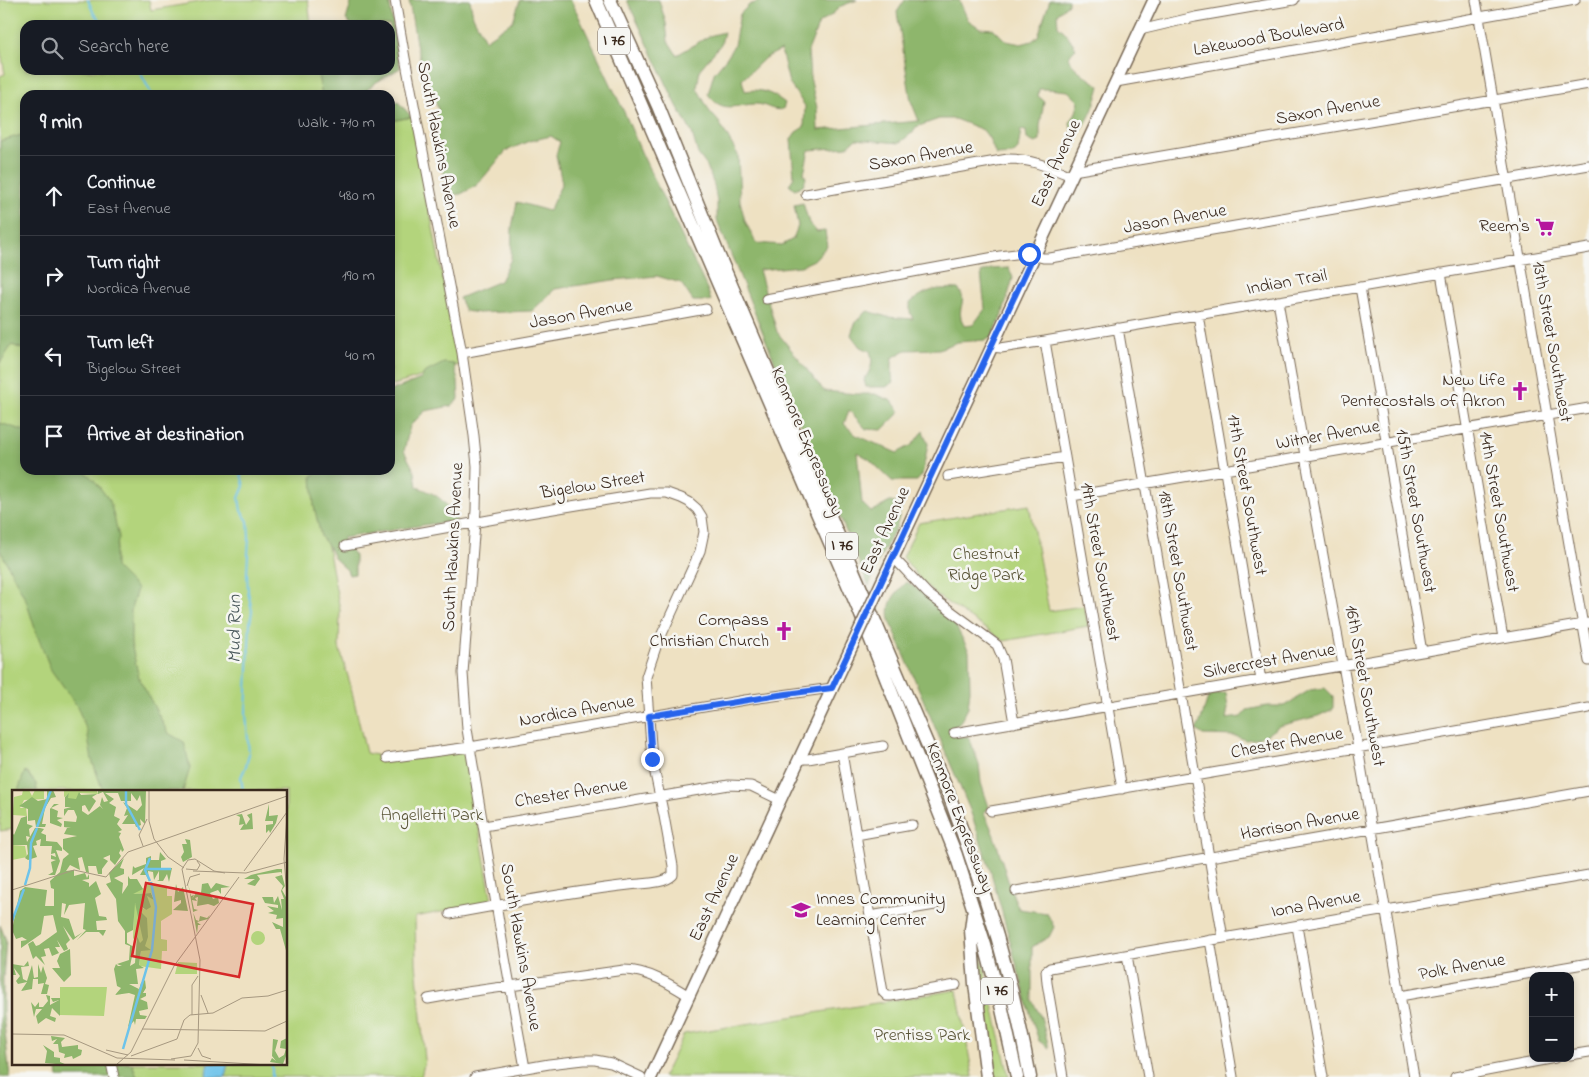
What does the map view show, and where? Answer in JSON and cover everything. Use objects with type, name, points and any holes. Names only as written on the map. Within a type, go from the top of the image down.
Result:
[{"type":"highway","points":[[591,0],[632,82]]},
{"type":"highway","name":"Kenmore Expressway","points":[[596,0],[859,610],[956,855],[1002,1009],[1017,1077]]},
{"type":"highway","name":"Kenmore Expressway","points":[[611,0],[658,106],[718,254],[949,795],[989,912],[1014,1002],[1030,1077]]},
{"type":"highway","points":[[973,907],[971,930],[975,984],[987,1077]]},
{"type":"main road","name":"East Avenue","points":[[651,1077],[1154,0]]},
{"type":"street","name":"South Hawkins Avenue","points":[[395,0],[462,353],[473,426],[477,466],[463,673],[464,703],[496,906],[525,1068]]},
{"type":"street","points":[[1140,30],[1294,0]]},
{"type":"street","name":"13th Street Southwest","points":[[1476,0],[1547,416],[1586,623],[1589,661]]},
{"type":"street","name":"Lakewood Boulevard","points":[[1116,82],[1575,0]]},
{"type":"street","name":"Saxon Avenue","points":[[806,194],[1008,158],[1032,161],[1072,174],[1589,84]]},
{"type":"street","name":"Jason Avenue","points":[[766,299],[1000,256],[1024,253],[1044,258],[1061,256],[1589,165]]},
{"type":"street","name":"Indian Trail","points":[[991,346],[1003,348],[1589,248]]},
{"type":"street","name":"14th Street Southwest","points":[[1441,273],[1503,638]]},
{"type":"street","name":"15th Street Southwest","points":[[1360,287],[1422,652]]},
{"type":"street","name":"16th Street Southwest","points":[[1278,301],[1344,666],[1414,1077]]},
{"type":"street","name":"Jason Avenue","points":[[462,353],[706,309]]},
{"type":"street","name":"17th Street Southwest","points":[[1198,315],[1261,680]]},
{"type":"street","name":"18th Street Southwest","points":[[1118,328],[1223,938]]},
{"type":"street","name":"19th Street Southwest","points":[[1045,341],[1122,788]]},
{"type":"street","name":"Witner Avenue","points":[[1072,496],[1589,408]]},
{"type":"street","points":[[948,476],[1065,457]]},
{"type":"street","name":"Bigelow Street","points":[[345,546],[650,492],[667,493],[676,496],[697,509],[703,524],[702,542],[696,562],[656,647],[647,671],[646,690],[652,759],[674,870],[673,875],[666,880],[496,906]]},
{"type":"street","points":[[893,557],[928,594],[1000,649],[1014,723]]},
{"type":"street","name":"Silvercrest Avenue","points":[[954,732],[1586,623]]},
{"type":"street","name":"Nordica Avenue","points":[[388,758],[470,747],[649,716],[832,688]]},
{"type":"street","name":"Chester Avenue","points":[[991,811],[1589,708]]},
{"type":"street","points":[[799,759],[883,746]]},
{"type":"street","points":[[842,753],[882,990],[887,996],[891,996],[956,985]]},
{"type":"street","name":"Chester Avenue","points":[[484,826],[712,787],[740,784],[751,786],[780,800]]},
{"type":"street","name":"Harrison Avenue","points":[[1016,890],[1589,791]]},
{"type":"street","points":[[856,835],[912,825]]},
{"type":"street","name":"Iona Avenue","points":[[1063,1077],[1047,983],[1046,970],[1050,968],[1589,875]]},
{"type":"street","points":[[870,916],[935,905]]},
{"type":"street","points":[[450,914],[496,906]]},
{"type":"street","points":[[1297,926],[1323,1077]]},
{"type":"street","points":[[1210,940],[1234,1077]]},
{"type":"street","points":[[1127,955],[1148,1077]]},
{"type":"street","name":"Polk Avenue","points":[[1400,996],[1589,964]]},
{"type":"street","points":[[428,1000],[468,992],[631,970],[646,974],[689,996]]},
{"type":"street","points":[[1574,1054],[1589,1052]]},
{"type":"street","points":[[475,1077],[583,1060],[611,1063],[641,1077]]},
{"type":"street","points":[[1455,1077],[1534,1062]]},
{"type":"street","points":[[111,1064],[114,1077]]},
{"type":"green space","points":[[0,0],[149,0],[151,10],[212,0],[308,0],[310,20],[20,20],[20,75],[318,75],[321,90],[20,90],[20,147],[0,151],[0,76],[5,74],[0,47]]},
{"type":"green space","points":[[352,0],[389,0],[392,20],[346,20]]},
{"type":"green space","points":[[409,0],[470,0],[473,16],[485,40],[513,21],[520,0],[571,0],[711,301],[693,301],[681,283],[657,276],[613,280],[555,289],[532,311],[478,313],[465,311],[459,298],[500,281],[511,259],[512,227],[517,202],[549,211],[562,183],[556,155],[560,142],[551,136],[529,141],[506,151],[477,185],[461,194],[450,195],[432,133],[438,109],[417,49]]},
{"type":"green space","points":[[627,0],[659,0],[666,23],[668,41],[677,55],[709,36],[724,32],[721,44],[700,69],[697,88],[738,155],[740,201],[745,221],[756,243],[782,245],[793,239],[798,226],[794,205],[803,203],[809,223],[817,232],[825,231],[827,246],[814,260],[801,266],[759,270],[777,332],[824,391],[875,394],[892,401],[900,412],[882,430],[866,429],[849,410],[844,424],[856,435],[897,453],[912,445],[923,431],[928,444],[922,475],[917,481],[892,481],[869,459],[857,452],[862,503],[871,512],[890,502],[902,504],[897,525],[877,564],[869,586],[717,220],[717,202],[714,185],[707,166],[698,154],[692,133],[676,104]]},
{"type":"green space","points":[[764,0],[857,0],[841,6],[819,23],[808,51],[810,77],[817,108],[818,130],[919,121],[911,101],[897,12],[905,0],[959,0],[968,20],[980,28],[994,29],[1006,41],[1021,44],[1032,41],[1038,36],[1050,0],[1068,0],[1068,4],[1057,14],[1058,26],[1066,33],[1076,48],[1069,57],[1069,60],[1081,73],[1100,86],[1087,122],[1080,132],[1072,133],[1070,123],[1079,102],[1068,91],[1039,89],[1038,96],[1044,101],[1040,141],[1035,143],[1027,139],[1026,131],[1021,130],[1018,149],[1013,154],[996,155],[989,138],[983,130],[955,119],[939,119],[916,127],[912,133],[899,143],[856,139],[847,147],[809,150],[804,173],[806,178],[803,185],[795,189],[789,185],[794,177],[791,139],[796,132],[804,127],[805,106],[789,83],[781,50],[765,58],[742,80],[745,91],[756,90],[776,96],[785,103],[783,109],[779,110],[756,104],[725,106],[719,104],[708,94],[714,73],[734,45],[740,14],[749,5]]},
{"type":"green space","points":[[395,37],[400,68],[395,71]]},
{"type":"green space","points":[[318,75],[388,75],[367,90],[321,90]]},
{"type":"green space","points":[[398,102],[412,117],[395,120],[395,103]]},
{"type":"green space","points":[[412,117],[459,365],[395,384],[395,120]]},
{"type":"green space","points":[[20,135],[20,348],[12,345],[0,363],[0,141]]},
{"type":"green space","points":[[1009,268],[1013,278],[1002,316],[992,337],[986,340],[958,342],[939,349],[906,350],[892,358],[894,382],[886,387],[866,387],[864,380],[872,363],[870,351],[860,347],[851,335],[859,318],[868,311],[887,317],[913,319],[910,312],[910,303],[916,298],[932,290],[958,289],[963,300],[960,314],[964,326],[973,325],[985,309],[981,273],[991,269]]},
{"type":"green space","name":"Angelletti Park","points":[[0,340],[20,348],[20,475],[356,475],[318,495],[340,610],[339,647],[350,683],[366,753],[376,755],[380,762],[459,751],[466,754],[492,902],[415,917],[416,963],[425,1060],[421,1077],[137,1077],[132,1064],[288,1064],[288,790],[37,790],[36,784],[26,771],[18,790],[12,790],[12,829],[0,831]]},
{"type":"green space","points":[[444,363],[454,364],[458,381],[459,399],[451,406],[425,411],[410,426],[404,451],[415,472],[417,487],[441,500],[457,522],[430,524],[342,538],[355,556],[355,574],[349,575],[347,570],[334,558],[328,545],[321,537],[314,506],[312,476],[395,475],[395,389],[421,379],[424,373]]},
{"type":"green space","points":[[0,423],[20,429],[20,475],[88,475],[110,501],[119,537],[115,554],[115,567],[137,589],[131,609],[131,643],[139,678],[168,733],[184,742],[190,768],[183,790],[103,790],[92,760],[87,731],[77,706],[51,670],[26,600],[0,550]]},
{"type":"green space","name":"Chestnut Ridge Park","points":[[1029,505],[1049,611],[1084,606],[1088,626],[1004,641],[936,595],[919,578],[903,557],[919,523]]},
{"type":"green space","points":[[906,582],[935,600],[951,617],[969,651],[970,690],[968,708],[959,724],[951,728],[953,736],[969,737],[979,764],[981,783],[989,807],[984,813],[994,836],[1009,885],[1019,909],[1047,913],[1054,927],[1049,937],[1032,947],[1032,1000],[1041,1017],[1049,1048],[1039,1041],[1032,1020],[990,869],[970,810],[890,621],[890,604]]},
{"type":"green space","points":[[1325,688],[1333,696],[1333,709],[1318,716],[1279,726],[1266,735],[1255,739],[1245,740],[1236,736],[1203,735],[1196,730],[1209,695],[1226,693],[1228,708],[1226,719],[1241,717],[1247,710],[1267,706],[1284,706],[1310,690]]},
{"type":"green space","points":[[25,771],[36,784],[37,790],[18,790]]},
{"type":"green space","points":[[0,925],[6,940],[3,1015],[10,1077],[0,1077]]},
{"type":"green space","points":[[976,937],[987,978],[1009,1077],[992,1077]]},
{"type":"green space","name":"Prentiss Park","points":[[957,990],[973,1077],[663,1077],[684,1034]]},
{"type":"green space","points":[[56,1064],[132,1064],[137,1077],[58,1077]]},
{"type":"water","points":[[208,1064],[228,1064],[225,1077],[208,1077],[206,1074]]},
{"type":"waterway","name":"Mud Run","points":[[88,0],[94,14],[100,20]]},
{"type":"waterway","name":"Mud Run","points":[[142,75],[149,90]]},
{"type":"waterway","name":"Mud Run","points":[[241,475],[244,486],[239,498],[241,511],[248,521],[247,573],[252,611],[246,713],[249,754],[241,777],[243,790]]},
{"type":"waterway","name":"Mud Run","points":[[272,1064],[272,1077]]},
{"type":"place","name":"Reem's","points":[[1545,227]]},
{"type":"place","name":"New Life Pentecostals of Akron","points":[[1520,391]]},
{"type":"place","name":"Compass Christian Church","points":[[784,631]]},
{"type":"place","name":"Innes Community Learning Center","points":[[801,910]]},
{"type":"route","points":[[652,759],[649,716],[832,688],[1034,255],[1029,254]]}]
